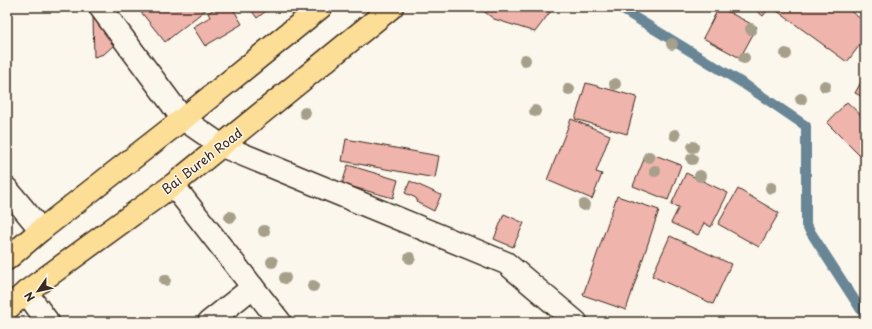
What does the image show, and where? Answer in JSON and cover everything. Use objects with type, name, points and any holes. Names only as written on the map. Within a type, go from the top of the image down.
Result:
[{"type":"highway","points":[[7,260],[41,230],[183,119],[321,7]]},
{"type":"highway","name":"Bai Bureh Road","points":[[7,309],[26,292],[173,185],[392,7]]},
{"type":"street","points":[[100,7],[183,119],[222,146],[506,263],[576,322]]},
{"type":"street","points":[[173,185],[280,322]]},
{"type":"street","points":[[7,189],[41,230]]},
{"type":"street","points":[[209,322],[253,287]]},
{"type":"street","points":[[26,292],[48,322]]},
{"type":"building","points":[[137,7],[209,7],[165,42]]},
{"type":"building","points":[[217,7],[232,7],[242,24],[205,46],[193,27],[210,17],[208,13]]},
{"type":"building","points":[[249,7],[269,7],[270,8],[257,18]]},
{"type":"building","points":[[478,7],[554,7],[535,32],[494,19]]},
{"type":"building","points":[[719,7],[757,27],[740,58],[703,38]]},
{"type":"building","points":[[752,7],[770,7],[763,16]]},
{"type":"building","points":[[845,7],[865,22],[865,38],[847,62],[773,8]]},
{"type":"building","points":[[93,18],[107,19],[114,31],[114,45],[104,54],[94,57]]},
{"type":"building","points":[[865,75],[865,98],[855,93]]},
{"type":"building","points":[[586,83],[637,97],[627,134],[575,119]]},
{"type":"building","points":[[847,102],[865,119],[865,157],[863,159],[827,123]]},
{"type":"building","points":[[571,119],[610,135],[596,172],[602,174],[592,199],[547,180]]},
{"type":"building","points":[[346,139],[439,156],[435,178],[342,161]]},
{"type":"building","points":[[647,152],[681,165],[668,200],[633,186]]},
{"type":"building","points":[[348,165],[398,180],[393,198],[342,184]]},
{"type":"building","points":[[686,173],[728,193],[711,227],[704,223],[698,235],[671,223],[679,207],[671,205]]},
{"type":"building","points":[[410,181],[441,195],[434,211],[418,203],[416,198],[405,193]]},
{"type":"building","points":[[738,189],[779,213],[759,247],[718,224]]},
{"type":"building","points":[[617,196],[659,210],[626,310],[583,295]]},
{"type":"building","points":[[504,214],[524,223],[513,247],[494,239]]},
{"type":"building","points":[[670,236],[731,264],[713,304],[652,276]]},
{"type":"waterway","points":[[618,7],[744,84],[806,126],[806,225],[865,316]]}]
